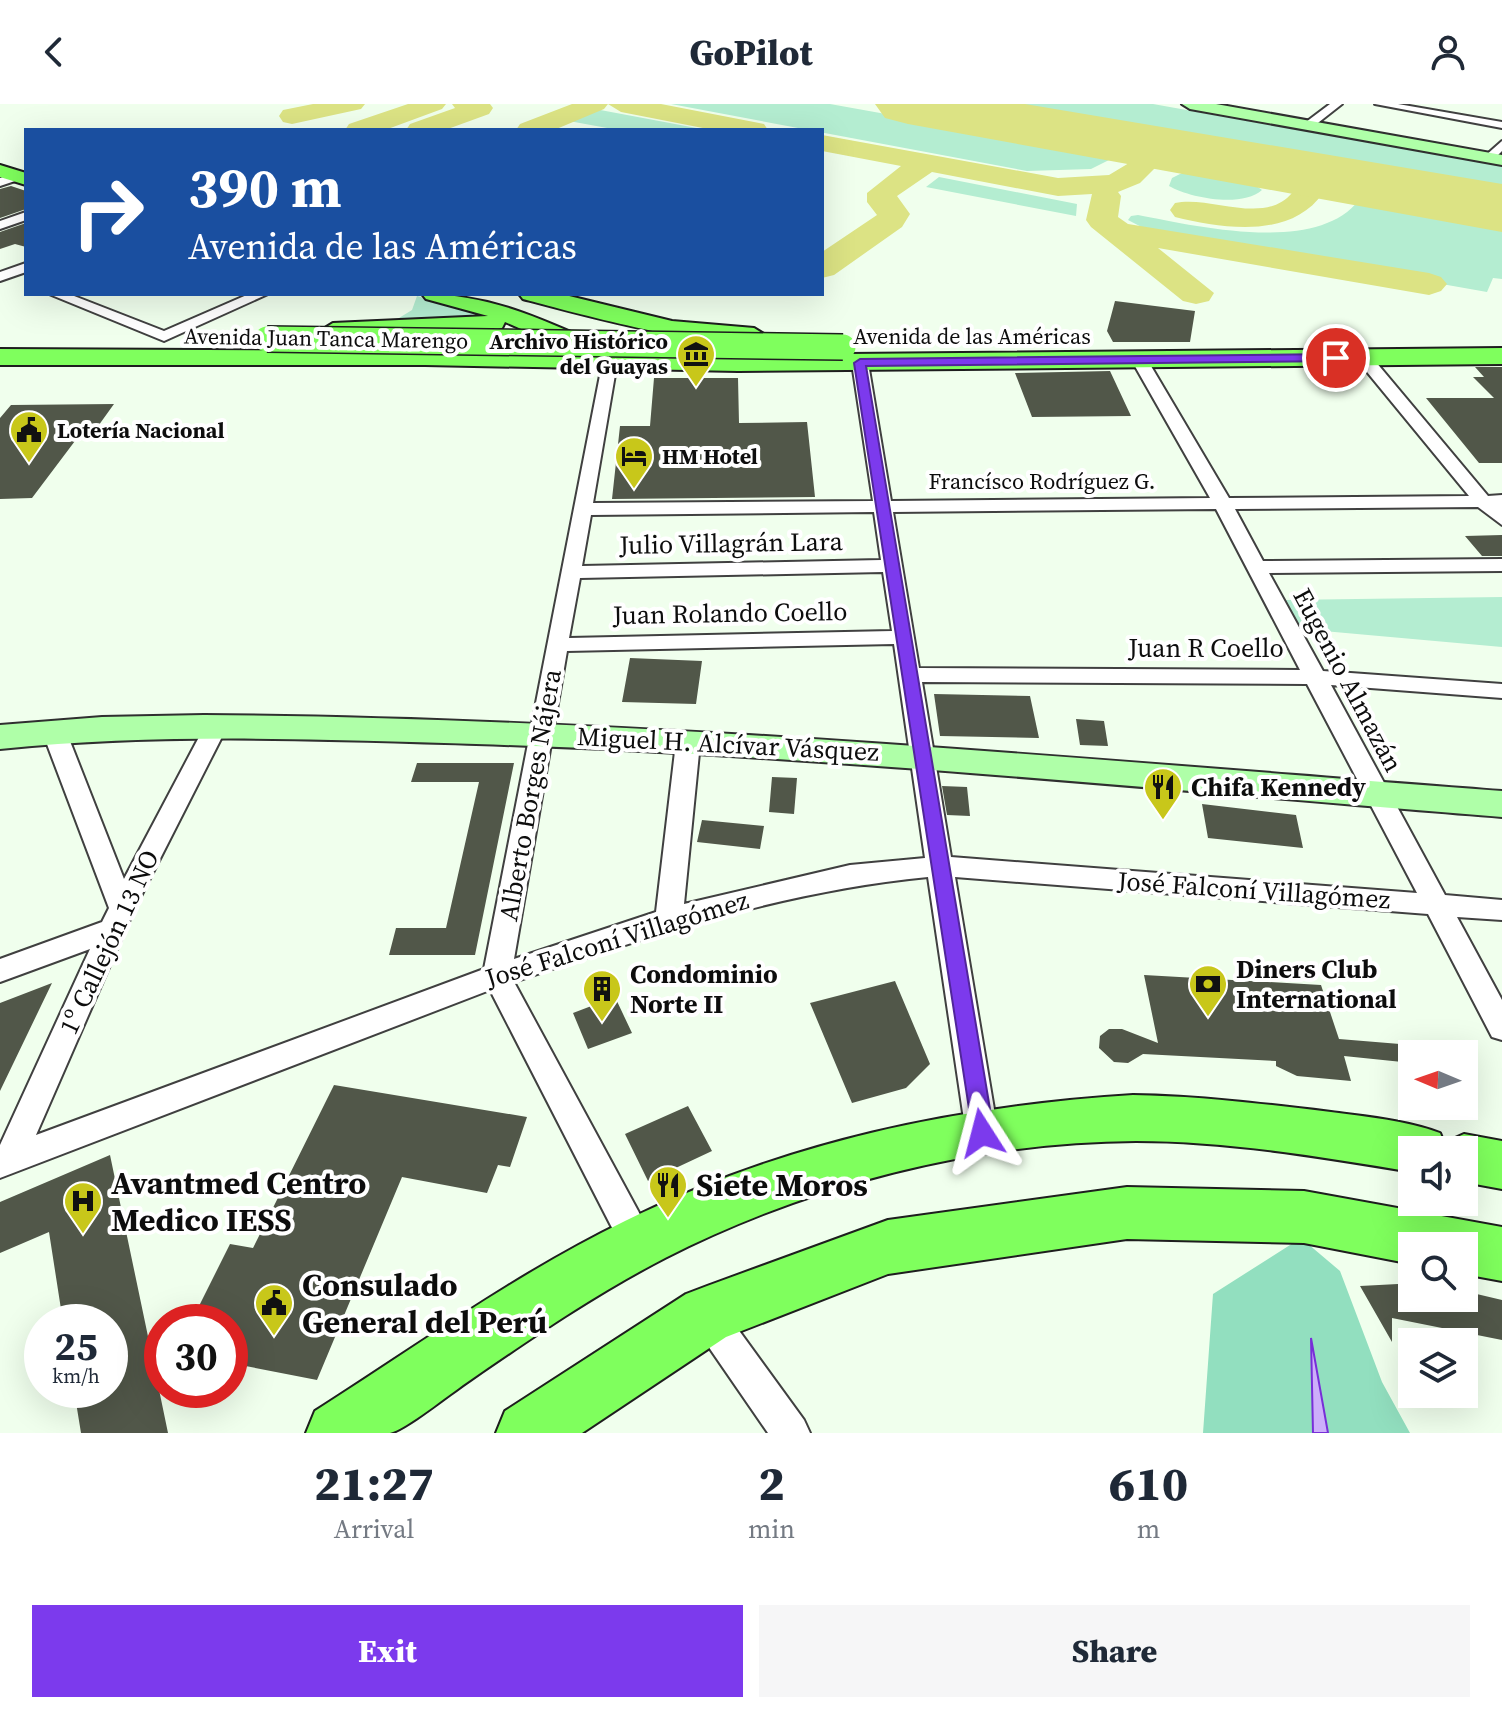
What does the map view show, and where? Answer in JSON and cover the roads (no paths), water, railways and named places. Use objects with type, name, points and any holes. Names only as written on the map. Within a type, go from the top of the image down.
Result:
[{"type":"main road","name":"Avenida de las Américas","points":[[442,296],[502,312],[611,359],[738,363],[1020,339],[1254,344],[1417,334]]},
{"type":"main road","points":[[502,312],[538,318],[566,312],[568,306],[543,296]]},
{"type":"main road","name":"Avenida de las Américas","points":[[543,296],[672,328],[725,336],[871,337]]},
{"type":"main road","points":[[333,331],[380,322],[397,313],[404,302]]},
{"type":"main road","points":[[172,336],[333,331],[482,321],[499,325],[509,334],[504,343],[488,350],[425,357]]},
{"type":"main road","points":[[611,359],[585,345],[576,337],[576,330],[584,325],[611,322],[725,336]]},
{"type":"main road","name":"Avenida Juan Tanca Marengo","points":[[0,336],[247,334],[606,341],[852,355]]},
{"type":"main road","name":"Avenida de las Américas","points":[[1056,335],[1502,334]]},
{"type":"main road","points":[[948,336],[1020,339]]},
{"type":"main road","name":"Avenida de las Américas","points":[[852,355],[1140,361],[1502,356]]},
{"type":"main road","name":"Avenida Juan Tanca Marengo","points":[[0,357],[611,359]]},
{"type":"main road","points":[[337,1433],[545,1299],[638,1244],[722,1203],[844,1162],[982,1133],[1134,1118],[1305,1129],[1398,1146]]},
{"type":"main road","points":[[1478,1161],[1502,1165]]},
{"type":"main road","points":[[527,1433],[707,1315],[888,1247],[1127,1213],[1304,1217],[1398,1234]]},
{"type":"main road","points":[[1478,1249],[1502,1254]]},
{"type":"street","points":[[1190,104],[1496,159],[1502,144]]},
{"type":"street","points":[[1310,124],[1337,104]]},
{"type":"street","points":[[1380,104],[1502,125]]},
{"type":"street","points":[[0,225],[24,217]]},
{"type":"street","points":[[1,276],[24,268]]},
{"type":"street","points":[[1,276],[24,283]]},
{"type":"street","points":[[62,296],[172,336],[257,296]]},
{"type":"street","points":[[82,303],[100,296]]},
{"type":"street","points":[[852,355],[883,506],[982,1133]]},
{"type":"street","points":[[1364,358],[1492,501],[1502,519]]},
{"type":"street","name":"Alberto Borges Nájera","points":[[497,976],[611,359]]},
{"type":"street","name":"Eugenio Almazán","points":[[1140,361],[1223,504],[1502,1028]]},
{"type":"street","name":"Francísco Rodríguez G.","points":[[582,509],[1492,501]]},
{"type":"street","points":[[1257,567],[1502,565]]},
{"type":"street","name":"Julio Villagrán Lara","points":[[570,572],[892,566]]},
{"type":"street","name":"Juan Rolando Coello","points":[[557,645],[903,637]]},
{"type":"street","name":"Juan R Coello","points":[[909,675],[1315,677],[1502,691]]},
{"type":"street","name":"Miguel H. Alcívar Vásquez","points":[[0,737],[50,731],[215,727],[541,733],[922,756],[1502,804]]},
{"type":"street","name":"1º Callejón 13 NO","points":[[4,1161],[118,919],[215,727]]},
{"type":"street","points":[[0,730],[50,731],[118,919],[0,971]]},
{"type":"street","points":[[669,918],[688,743]]},
{"type":"street","name":"José Falconí Villagómez","points":[[4,1161],[497,976],[669,918],[850,875],[940,866],[1502,910]]},
{"type":"street","points":[[497,976],[638,1244]]},
{"type":"street","points":[[707,1315],[791,1433]]},
{"type":"place","name":"Archivo Histórico del Guayas","points":[[696,388]]},
{"type":"place","name":"Lotería Nacional","points":[[29,464]]},
{"type":"place","name":"HM Hotel","points":[[634,490]]},
{"type":"place","name":"Chifa Kennedy","points":[[1163,821]]},
{"type":"place","name":"Diners Club International","points":[[1208,1018]]},
{"type":"place","name":"Condominio Norte II","points":[[602,1023]]},
{"type":"place","name":"Siete Moros","points":[[668,1219]]},
{"type":"place","name":"Avantmed Centro Medico IESS","points":[[83,1235]]},
{"type":"place","name":"Consulado General del Perú","points":[[274,1337]]}]
